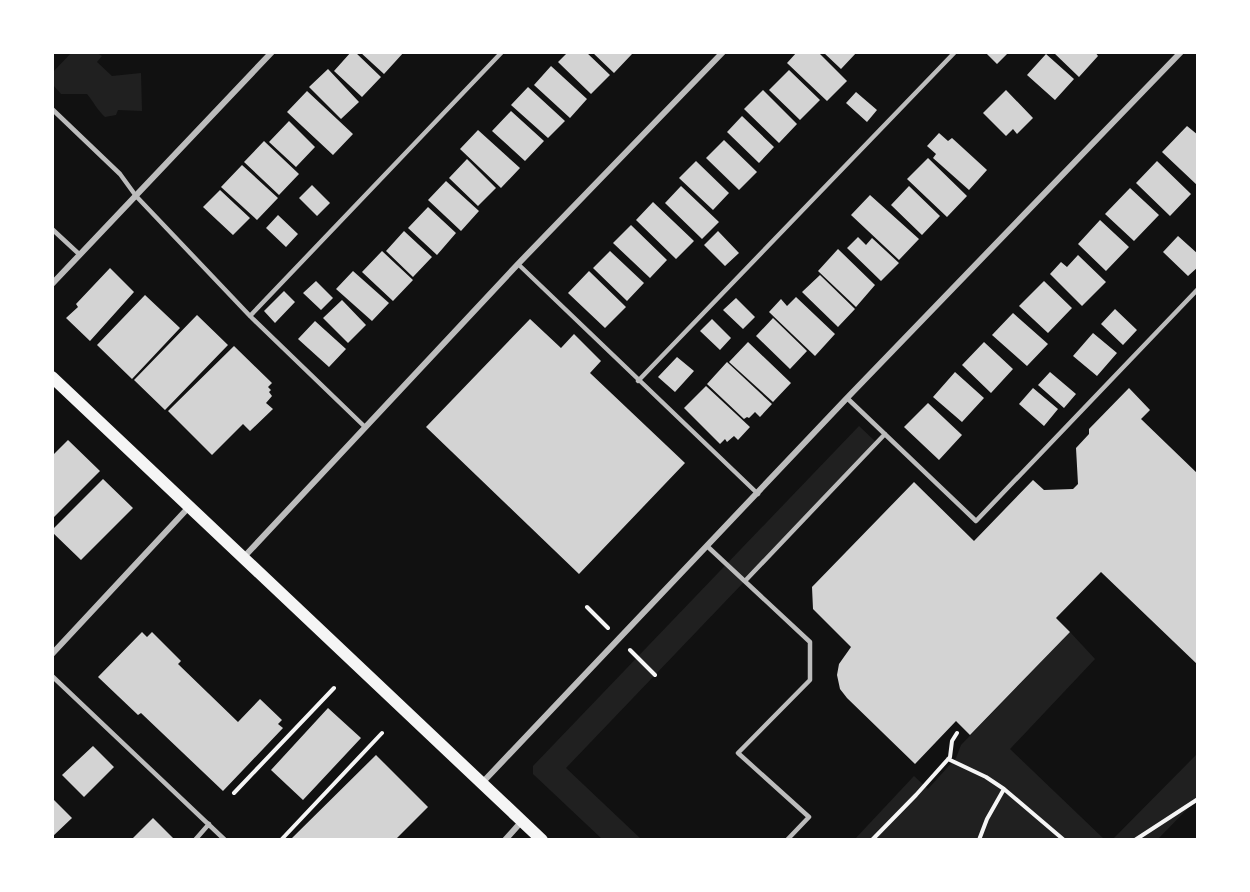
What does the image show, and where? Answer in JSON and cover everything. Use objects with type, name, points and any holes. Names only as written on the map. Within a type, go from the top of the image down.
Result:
[{"type":"main road","points":[[52,377],[542,840]]},
{"type":"street","points":[[52,284],[272,52]]},
{"type":"street","points":[[243,558],[518,264],[723,52]]},
{"type":"street","points":[[482,783],[847,398],[1181,52]]},
{"type":"street","points":[[52,654],[190,507]]},
{"type":"street","points":[[505,840],[522,821]]},
{"type":"lane","points":[[250,316],[502,52]]},
{"type":"lane","points":[[638,381],[955,52]]},
{"type":"lane","points":[[52,109],[120,174],[136,196],[250,316],[366,427]]},
{"type":"lane","points":[[52,229],[80,255]]},
{"type":"lane","points":[[518,264],[758,494]]},
{"type":"lane","points":[[847,398],[976,521],[1197,289]]},
{"type":"lane","points":[[745,581],[885,434]]},
{"type":"lane","points":[[707,546],[810,642],[810,680],[738,753],[809,817],[787,840]]},
{"type":"lane","points":[[52,676],[225,840]]},
{"type":"lane","points":[[195,840],[209,824]]},
{"type":"path","points":[[234,793],[334,688]]},
{"type":"path","points":[[281,840],[382,733]]},
{"type":"path","points":[[872,840],[948,759],[952,741],[957,733]]},
{"type":"path","points":[[948,759],[986,777],[1004,789],[1064,840]]},
{"type":"path","points":[[979,840],[987,819],[1004,789]]},
{"type":"path","points":[[1135,840],[1197,799]]},
{"type":"shaded area","points":[[72,52],[97,53],[102,56],[97,62],[112,76],[141,73],[142,111],[118,110],[116,115],[105,117],[87,94],[61,94],[53,85],[53,72]]},
{"type":"shaded area","points":[[859,426],[877,443],[566,768],[641,839],[602,839],[533,774],[533,766]]},
{"type":"shaded area","points":[[1070,632],[1095,659],[1010,749],[1104,839],[854,840],[914,776],[928,789],[956,758],[961,745]]},
{"type":"shaded area","points":[[1197,754],[1197,799],[1158,839],[1112,840]]},
{"type":"building","points":[[351,52],[355,52],[381,77],[362,97],[334,71]]},
{"type":"building","points":[[360,52],[404,52],[384,74]]},
{"type":"building","points":[[568,52],[586,52],[610,75],[591,94],[558,62]]},
{"type":"building","points":[[592,52],[631,52],[632,54],[614,73]]},
{"type":"building","points":[[797,52],[818,52],[847,81],[827,101],[787,63]]},
{"type":"building","points":[[823,52],[857,52],[841,69]]},
{"type":"building","points":[[985,52],[1009,52],[997,64]]},
{"type":"building","points":[[1053,52],[1095,52],[1098,56],[1079,77]]},
{"type":"building","points":[[1046,54],[1074,79],[1055,100],[1027,75]]},
{"type":"building","points":[[551,66],[587,99],[570,118],[534,85]]},
{"type":"building","points":[[328,69],[359,102],[341,119],[309,87]]},
{"type":"building","points":[[789,70],[820,100],[800,120],[769,90]]},
{"type":"building","points":[[528,87],[565,121],[548,138],[511,105]]},
{"type":"building","points":[[763,90],[797,124],[779,143],[744,109]]},
{"type":"building","points":[[1006,90],[1033,118],[1017,134],[1013,129],[1006,136],[983,113]]},
{"type":"building","points":[[307,91],[353,134],[333,155],[287,112]]},
{"type":"building","points":[[856,92],[877,110],[867,122],[846,103]]},
{"type":"building","points":[[511,111],[544,141],[525,161],[492,131]]},
{"type":"building","points":[[742,116],[774,147],[759,163],[727,132]]},
{"type":"building","points":[[289,121],[315,147],[296,167],[269,142]]},
{"type":"building","points":[[1187,126],[1198,135],[1198,186],[1162,152]]},
{"type":"building","points":[[478,130],[520,168],[501,188],[460,149]]},
{"type":"building","points":[[939,133],[948,141],[952,138],[987,170],[969,190],[933,158],[936,154],[927,146]]},
{"type":"building","points":[[724,140],[757,172],[739,190],[706,158]]},
{"type":"building","points":[[264,141],[299,174],[279,195],[244,162]]},
{"type":"building","points":[[928,158],[967,196],[947,217],[907,179]]},
{"type":"building","points":[[467,159],[496,188],[478,206],[449,178]]},
{"type":"building","points":[[696,161],[729,193],[713,210],[679,178]]},
{"type":"building","points":[[1157,161],[1191,194],[1170,216],[1136,183]]},
{"type":"building","points":[[242,165],[278,198],[257,220],[221,187]]},
{"type":"building","points":[[446,181],[479,211],[461,231],[428,200]]},
{"type":"building","points":[[312,185],[330,203],[317,216],[299,198]]},
{"type":"building","points":[[681,186],[719,222],[702,239],[665,203]]},
{"type":"building","points":[[909,186],[940,216],[922,235],[891,205]]},
{"type":"building","points":[[1130,188],[1159,215],[1134,241],[1105,214]]},
{"type":"building","points":[[220,190],[250,218],[233,235],[203,207]]},
{"type":"building","points":[[870,195],[919,239],[899,260],[851,215]]},
{"type":"building","points":[[653,202],[694,241],[676,259],[636,220]]},
{"type":"building","points":[[428,207],[456,233],[437,255],[408,228]]},
{"type":"building","points":[[278,215],[298,234],[286,247],[266,228]]},
{"type":"building","points":[[1100,220],[1129,247],[1106,271],[1078,244]]},
{"type":"building","points":[[631,225],[667,260],[650,278],[613,243]]},
{"type":"building","points":[[404,231],[432,257],[413,277],[386,251]]},
{"type":"building","points":[[718,231],[739,253],[725,266],[704,245]]},
{"type":"building","points":[[1178,236],[1198,254],[1198,267],[1188,276],[1163,252]]},
{"type":"building","points":[[858,237],[866,245],[872,238],[899,263],[881,281],[847,248]]},
{"type":"building","points":[[838,249],[875,285],[856,307],[818,271]]},
{"type":"building","points":[[382,251],[413,280],[393,301],[362,272]]},
{"type":"building","points":[[610,251],[644,283],[627,301],[593,268]]},
{"type":"building","points":[[1078,255],[1106,282],[1082,306],[1050,274],[1061,262],[1067,267]]},
{"type":"building","points":[[110,268],[134,292],[90,341],[66,318]]},
{"type":"building","points":[[353,271],[389,303],[372,321],[336,289]]},
{"type":"building","points":[[589,271],[626,307],[605,328],[568,293]]},
{"type":"building","points":[[820,275],[855,309],[838,327],[802,292]]},
{"type":"building","points":[[316,281],[333,298],[321,310],[303,293]]},
{"type":"building","points":[[1044,281],[1072,308],[1048,333],[1019,306]]},
{"type":"building","points":[[284,291],[295,302],[275,323],[264,311]]},
{"type":"building","points":[[145,295],[180,328],[132,379],[97,345]]},
{"type":"building","points":[[796,297],[835,334],[815,356],[769,312],[781,299],[787,306]]},
{"type":"building","points":[[736,298],[755,317],[743,329],[723,310]]},
{"type":"building","points":[[342,300],[366,325],[348,343],[323,318]]},
{"type":"building","points":[[1115,309],[1137,330],[1123,345],[1101,324]]},
{"type":"building","points":[[1013,313],[1048,344],[1027,366],[992,335]]},
{"type":"building","points":[[197,315],[228,345],[165,410],[134,380]]},
{"type":"building","points":[[773,318],[807,351],[790,369],[756,336]]},
{"type":"building","points":[[530,319],[561,348],[574,334],[601,361],[590,373],[685,463],[579,574],[426,427]]},
{"type":"building","points":[[712,319],[731,338],[720,350],[700,331]]},
{"type":"building","points":[[315,321],[346,349],[329,367],[298,339]]},
{"type":"building","points":[[1093,333],[1117,353],[1097,376],[1073,356]]},
{"type":"building","points":[[748,342],[791,383],[773,402],[729,362]]},
{"type":"building","points":[[984,342],[1013,369],[991,393],[962,365]]},
{"type":"building","points":[[234,346],[272,383],[268,387],[272,396],[266,403],[273,409],[250,431],[243,424],[212,455],[168,411]]},
{"type":"building","points":[[677,357],[694,371],[675,392],[658,377]]},
{"type":"building","points":[[727,362],[772,404],[760,417],[755,412],[749,418],[744,419],[707,384]]},
{"type":"building","points":[[955,372],[984,398],[962,422],[933,397]]},
{"type":"building","points":[[1050,372],[1076,394],[1064,408],[1038,385]]},
{"type":"building","points":[[706,386],[750,427],[738,440],[734,436],[727,442],[725,439],[720,444],[684,408]]},
{"type":"building","points":[[1033,388],[1058,409],[1044,426],[1019,404]]},
{"type":"building","points":[[1129,388],[1150,410],[1141,419],[1198,474],[1198,665],[1101,572],[1056,618],[1070,632],[970,735],[956,721],[915,764],[840,689],[837,675],[839,664],[851,647],[813,609],[812,587],[914,482],[974,541],[1033,480],[1044,490],[1073,489],[1078,484],[1076,448],[1089,434],[1089,429]]},
{"type":"building","points":[[928,403],[962,435],[939,460],[904,427]]},
{"type":"building","points":[[68,440],[100,471],[52,519],[52,456]]},
{"type":"building","points":[[103,479],[133,508],[81,560],[52,530]]},
{"type":"building","points":[[142,632],[147,637],[152,632],[181,661],[178,664],[238,722],[260,699],[282,720],[278,724],[283,728],[223,791],[141,713],[138,715],[98,677]]},
{"type":"building","points":[[328,708],[361,738],[303,800],[271,770]]},
{"type":"building","points":[[93,746],[114,767],[84,797],[62,775]]},
{"type":"building","points":[[376,755],[428,807],[395,840],[290,840]]},
{"type":"building","points":[[52,798],[72,818],[52,837]]},
{"type":"building","points":[[153,818],[175,840],[131,840]]}]
